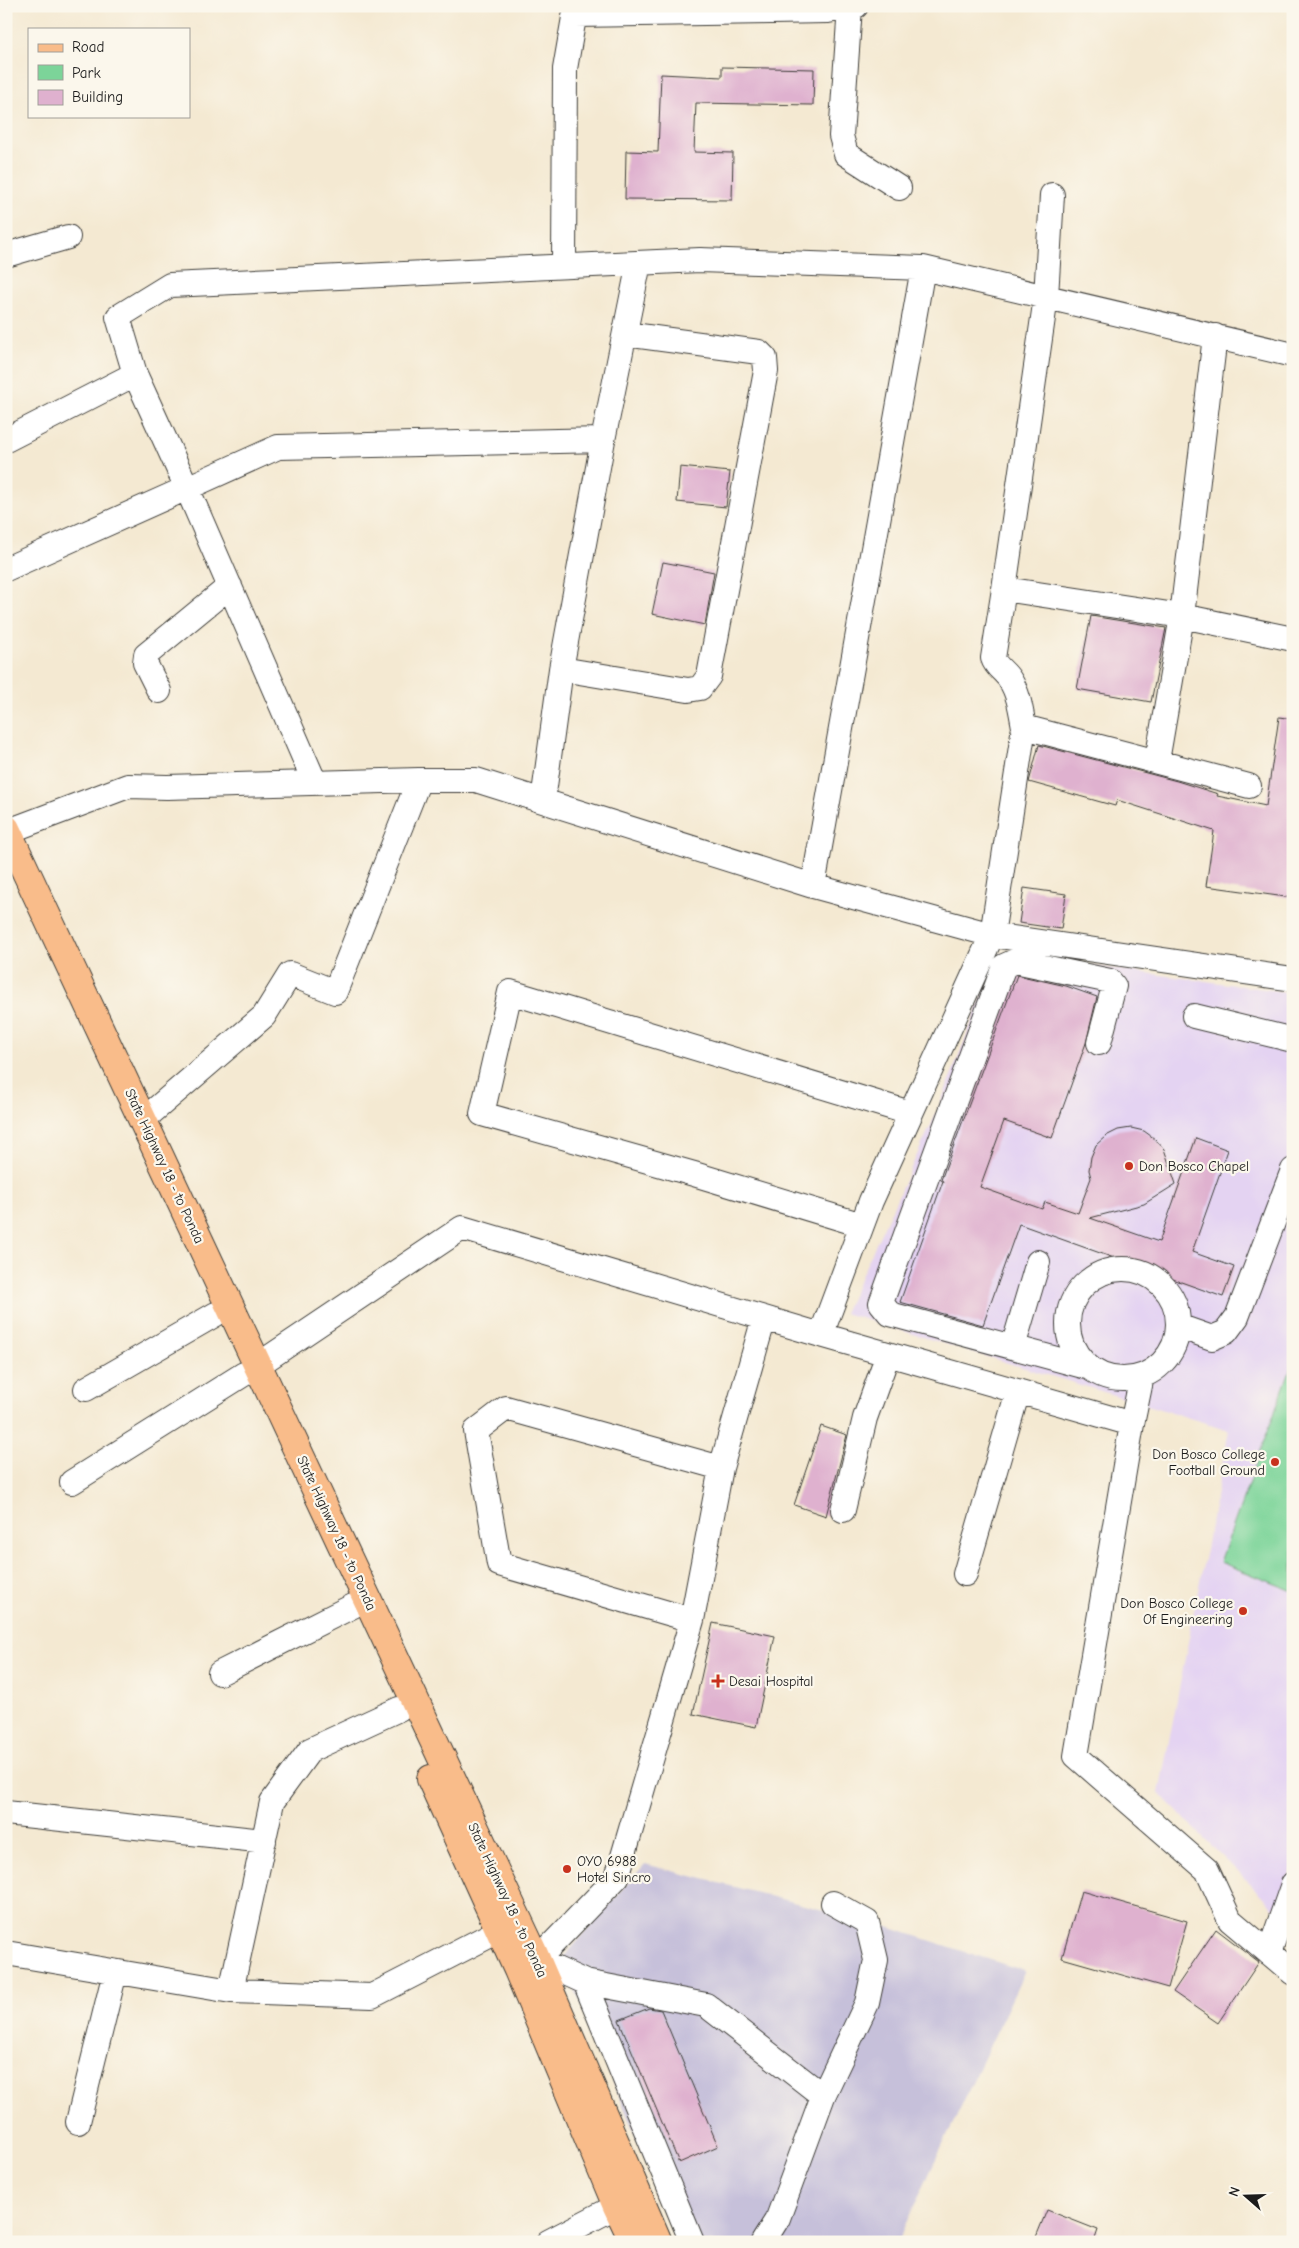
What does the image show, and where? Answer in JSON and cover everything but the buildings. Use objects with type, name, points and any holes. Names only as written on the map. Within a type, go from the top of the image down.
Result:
[{"type":"main road","name":"State Highway 18 - to Ponda","points":[[7,831],[143,1120],[399,1709],[509,1925]]},
{"type":"main road","name":"State Highway 18 - to Ponda","points":[[6,866],[216,1314],[251,1370],[527,1965],[658,2242]]},
{"type":"main road","name":"State Highway 18 - to Ponda","points":[[527,1965],[618,2206],[634,2242]]},
{"type":"street","points":[[564,266],[564,69],[575,11],[828,11],[853,7],[841,136],[846,154],[899,188]]},
{"type":"street","points":[[821,1335],[862,1225],[910,1113],[992,935],[1024,727],[1017,693],[1009,678],[998,668],[993,658],[1046,297],[1052,195]]},
{"type":"street","points":[[6,255],[68,237]]},
{"type":"street","points":[[315,783],[187,488],[135,374],[118,317],[170,285],[700,260],[923,268],[1293,354]]},
{"type":"street","points":[[542,801],[561,669],[603,440],[639,263]]},
{"type":"street","points":[[813,886],[923,268]]},
{"type":"street","points":[[561,669],[688,690],[700,688],[709,676],[766,371],[765,358],[759,352],[625,334]]},
{"type":"street","points":[[1157,761],[1182,616],[1215,336]]},
{"type":"street","points":[[6,440],[135,374]]},
{"type":"street","points":[[6,569],[278,447],[603,440]]},
{"type":"street","points":[[159,692],[145,663],[146,655],[230,586]]},
{"type":"street","points":[[1004,588],[1182,616],[1293,639]]},
{"type":"street","points":[[1024,727],[1249,786]]},
{"type":"street","points":[[143,1120],[264,1016],[290,974],[335,992],[419,780]]},
{"type":"street","points":[[7,831],[128,786],[167,787],[476,780],[813,886],[992,935],[1293,979]]},
{"type":"street","points":[[1090,1368],[1078,1355],[1070,1338],[1068,1320],[1073,1303],[1082,1287],[1096,1276],[1114,1270],[1132,1269],[1149,1275],[1163,1286],[1174,1300],[1178,1318],[1177,1336],[1170,1353],[1158,1367],[1142,1376],[1124,1379],[1106,1377],[1090,1368],[890,1314],[881,1303],[1004,966],[1015,961],[1110,981],[1114,986],[1098,1043]]},
{"type":"street","points":[[862,1225],[694,1174],[482,1114],[510,992],[910,1113]]},
{"type":"street","points":[[1194,1016],[1293,1040]]},
{"type":"street","points":[[1178,1326],[1212,1338],[1226,1332],[1237,1317],[1293,1170]]},
{"type":"street","points":[[72,1482],[251,1370],[462,1228],[821,1335],[1132,1424]]},
{"type":"street","points":[[1013,1347],[1038,1262]]},
{"type":"street","points":[[86,1389],[216,1314]]},
{"type":"street","points":[[764,1318],[721,1468],[692,1620],[617,1877],[527,1965],[585,1982],[706,2005],[823,2096]]},
{"type":"street","points":[[843,1510],[864,1418],[888,1354]]},
{"type":"street","points":[[1142,1376],[1132,1424],[1076,1756],[1207,1870],[1230,1920],[1293,1973]]},
{"type":"street","points":[[965,1574],[1018,1391]]},
{"type":"street","points":[[692,1620],[499,1564],[476,1432],[506,1408],[721,1468]]},
{"type":"street","points":[[220,1673],[353,1606]]},
{"type":"street","points":[[231,1991],[272,1802],[310,1750],[399,1709]]},
{"type":"street","points":[[6,1813],[264,1840]]},
{"type":"street","points":[[1268,1952],[1293,1884]]},
{"type":"street","points":[[763,2242],[778,2218],[823,2096],[867,2003],[876,1960],[867,1922],[833,1903]]},
{"type":"street","points":[[6,1953],[231,1991],[372,1996],[509,1925]]},
{"type":"street","points":[[78,2122],[115,1972]]},
{"type":"street","points":[[585,1982],[692,2242]]},
{"type":"street","points":[[548,2242],[618,2206]]},
{"type":"shaded area","name":"Don Bosco College Of Engineering","points":[[999,953],[1293,993],[1293,1867],[1276,1910],[1159,1793],[1229,1430],[844,1313],[937,1112]]},
{"type":"shaded area","points":[[645,1864],[885,1926],[1025,1971],[897,2242],[680,2242],[562,1959]]},
{"type":"green space","name":"Don Bosco College Football Ground","points":[[1293,1362],[1293,1591],[1220,1562]]},
{"type":"place","name":"Don Bosco Chapel","points":[[1129,1166]]},
{"type":"place","name":"Don Bosco College Football Ground","points":[[1275,1462]]},
{"type":"place","name":"Don Bosco College Of Engineering","points":[[1243,1611]]},
{"type":"place","name":"Desai Hospital","points":[[718,1681]]},
{"type":"place","name":"OYO 6988 Hotel Sincro","points":[[567,1869]]}]
